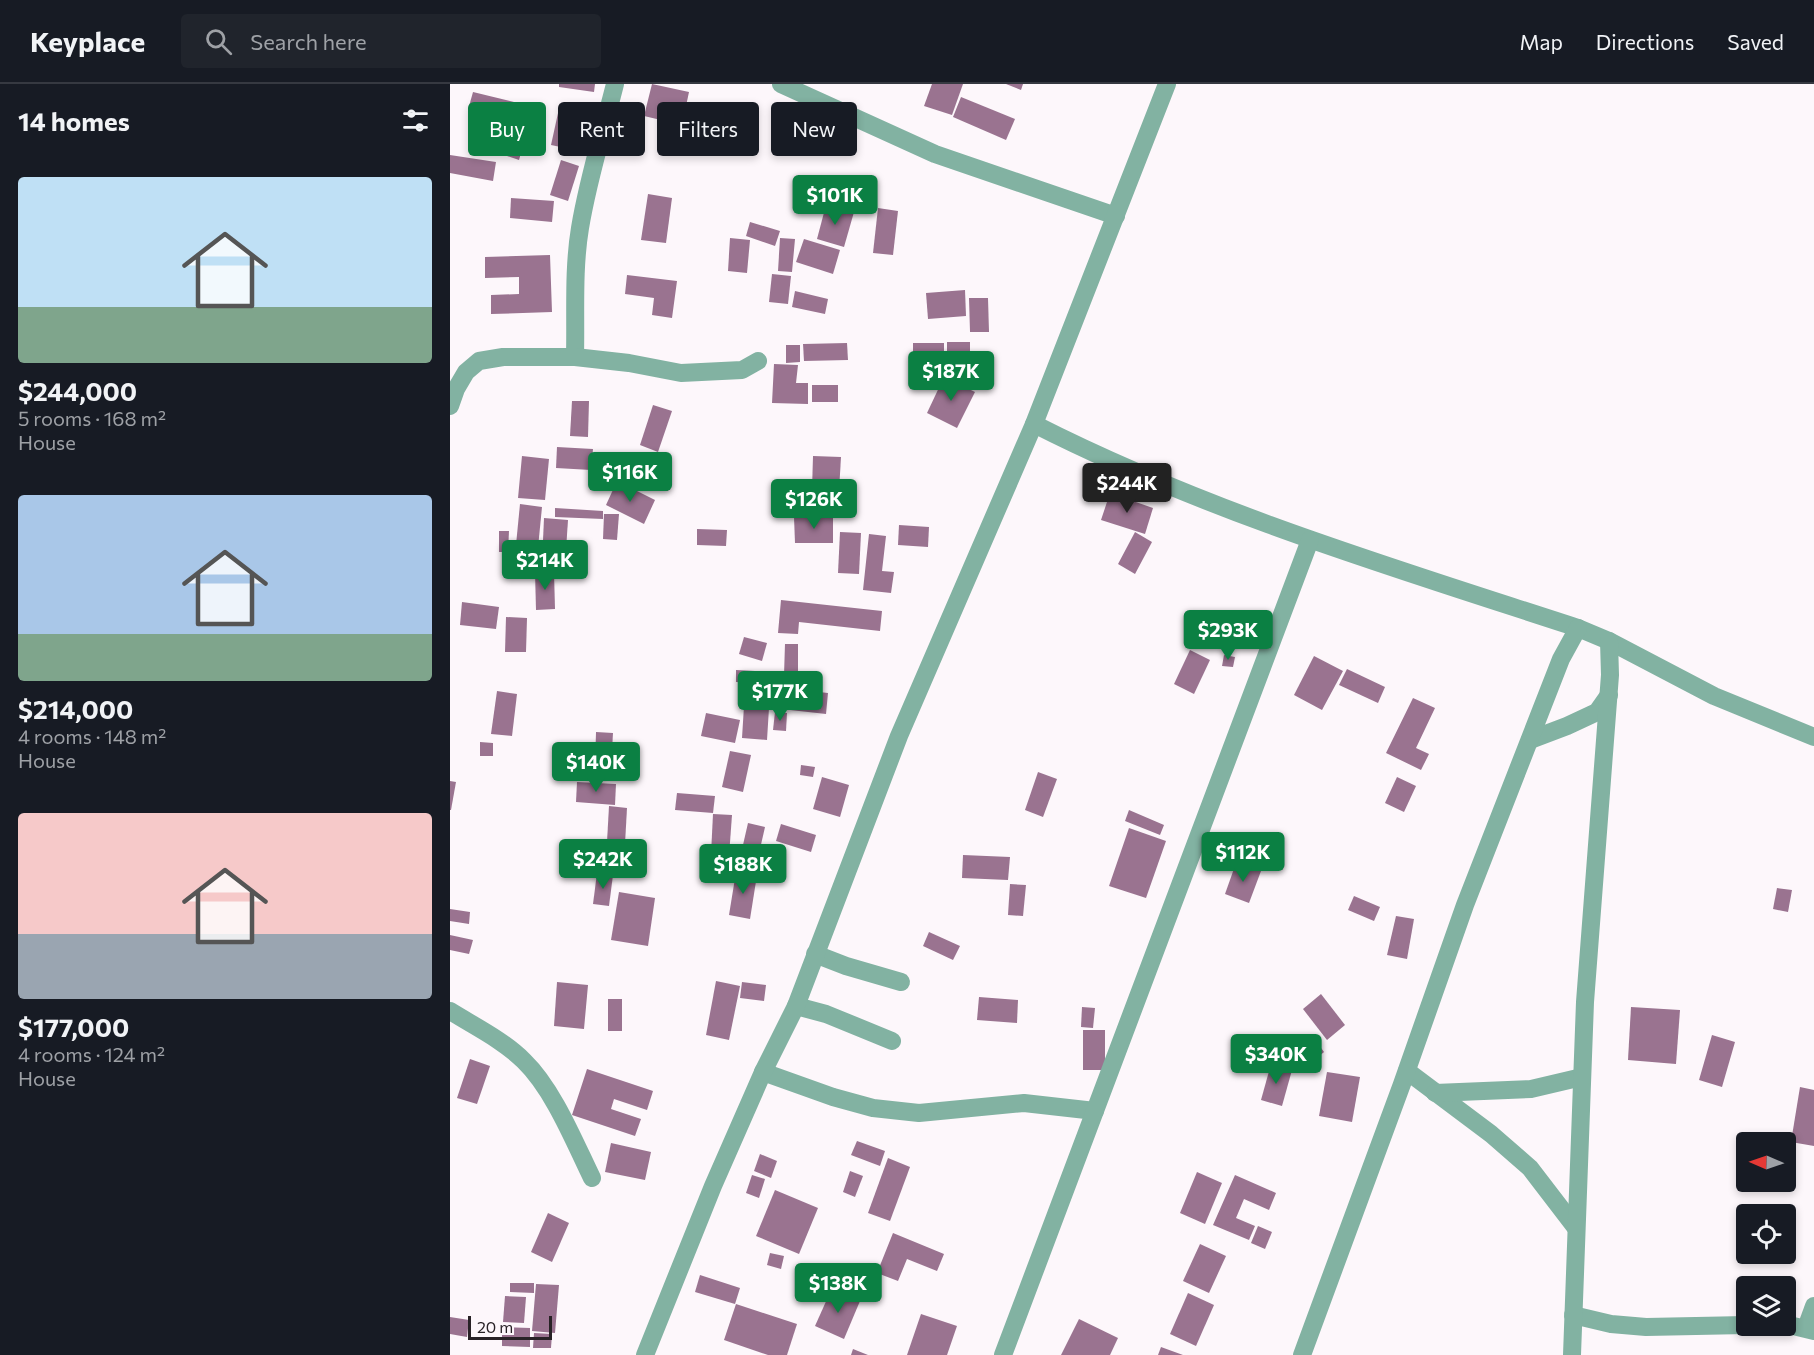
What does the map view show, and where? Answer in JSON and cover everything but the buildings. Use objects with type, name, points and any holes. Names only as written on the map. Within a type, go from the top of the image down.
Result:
[{"type":"street","points":[[574,357],[576,273],[580,229],[615,84]]},
{"type":"street","points":[[781,84],[935,154],[1116,216]]},
{"type":"street","points":[[645,1355],[713,1186],[763,1072],[796,1006],[899,736],[1034,424],[1167,84]]},
{"type":"street","points":[[450,406],[456,389],[466,372],[479,361],[513,357],[574,357],[628,363],[681,374],[742,370],[758,361]]},
{"type":"street","points":[[1034,424],[1102,456],[1310,540],[1578,628],[1609,641],[1714,696],[1814,737]]},
{"type":"street","points":[[1003,1355],[1310,540]]},
{"type":"street","points":[[1302,1355],[1466,905],[1561,659],[1578,628]]},
{"type":"street","points":[[1568,1352],[1573,1315],[1586,990],[1608,695],[1609,641]]},
{"type":"street","points":[[1530,740],[1597,712],[1608,695]]},
{"type":"street","points":[[815,954],[846,966],[901,982]]},
{"type":"street","points":[[796,1006],[826,1014],[892,1041]]},
{"type":"street","points":[[450,1011],[495,1039],[524,1061],[542,1084],[570,1131],[592,1178]]},
{"type":"street","points":[[1407,1071],[1491,1134],[1530,1168],[1576,1228]]},
{"type":"street","points":[[763,1072],[873,1108],[919,1113],[1024,1103],[1095,1111]]},
{"type":"street","points":[[1435,1093],[1531,1089],[1582,1077]]},
{"type":"street","points":[[1810,1329],[1814,1306]]},
{"type":"street","points":[[1573,1315],[1611,1324],[1646,1327],[1736,1325]]}]
